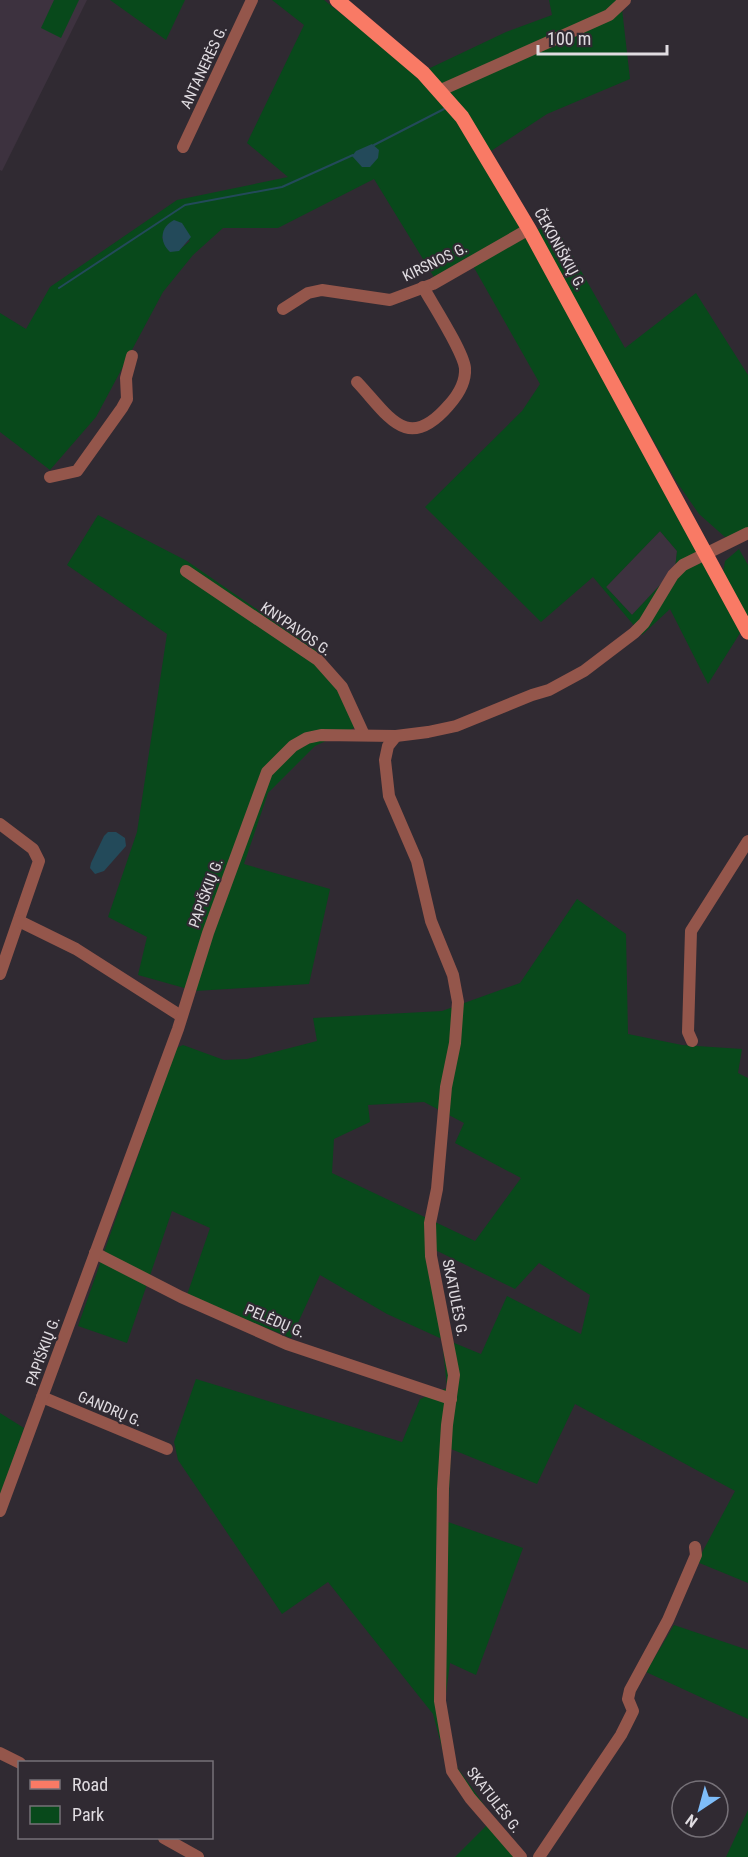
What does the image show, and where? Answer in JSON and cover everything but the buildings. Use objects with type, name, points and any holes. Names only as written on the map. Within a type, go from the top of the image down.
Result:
[{"type":"main road","name":"ČEKONIŠKIŲ G.","points":[[337,0],[441,90],[481,146],[529,229],[748,632]]},
{"type":"street","name":"ANTANERĖS G.","points":[[183,147],[252,0]]},
{"type":"street","points":[[441,90],[609,15],[625,0]]},
{"type":"street","name":"KIRSNOS G.","points":[[283,309],[308,293],[321,290],[390,300],[423,287],[529,229]]},
{"type":"street","points":[[357,382],[393,420],[406,428],[420,429],[429,425],[454,399],[463,384],[464,363],[423,287]]},
{"type":"street","points":[[50,477],[76,471],[122,408],[127,399],[126,378],[132,356]]},
{"type":"street","name":"PAPIŠKIŲ G.","points":[[0,1511],[181,1016],[208,933],[267,772],[293,746],[307,738],[321,735],[396,736],[456,726],[532,694],[549,690],[585,671],[634,633],[644,623],[673,575],[706,552],[726,546],[748,533]]},
{"type":"street","name":"KNYPAVOS G.","points":[[186,571],[318,660],[342,687],[364,735]]},
{"type":"street","name":"SKATULĖS G.","points":[[396,736],[388,746],[385,760],[389,796],[417,861],[431,921],[453,975],[458,1002],[455,1043],[446,1087],[437,1189],[430,1223],[431,1256],[454,1375],[443,1490],[440,1672],[443,1720],[452,1771],[470,1798],[521,1857]]},
{"type":"street","points":[[0,824],[33,849],[39,861],[0,974]]},
{"type":"street","points":[[692,1041],[688,1032],[691,931],[748,841]]},
{"type":"street","points":[[19,921],[76,949],[181,1016]]},
{"type":"street","name":"PELĖDŲ G.","points":[[95,1253],[181,1297],[287,1344],[451,1399]]},
{"type":"street","name":"GANDRŲ G.","points":[[42,1397],[166,1449]]},
{"type":"street","points":[[539,1857],[625,1727],[633,1711],[628,1699],[630,1690],[668,1620],[696,1555],[696,1547]]},
{"type":"street","points":[[0,1753],[18,1761]]},
{"type":"street","points":[[166,1839],[198,1857]]},
{"type":"shaded area","points":[[0,0],[87,0],[2,171],[0,170]]},
{"type":"shaded area","points":[[660,531],[677,551],[675,569],[632,615],[606,587]]},
{"type":"green space","points":[[54,0],[79,0],[61,38],[41,28]]},
{"type":"green space","points":[[110,0],[185,0],[166,40]]},
{"type":"green space","points":[[272,0],[324,0],[398,59],[449,109],[517,220],[742,630],[708,684],[670,609],[642,635],[593,577],[541,622],[425,507],[522,411],[540,384],[468,257],[434,277],[374,179],[278,228],[223,228],[193,255],[163,292],[96,417],[50,470],[0,432],[0,313],[26,329],[50,287],[177,200],[288,177],[247,143],[304,25]],"holes":[[[169,223],[190,241],[179,250],[162,238]],[[660,531],[677,551],[675,569],[632,615],[606,587]]]},
{"type":"green space","points":[[549,0],[621,0],[630,79],[547,114],[491,151],[428,69],[506,32],[552,15]]},
{"type":"green space","points":[[552,220],[625,348],[696,293],[748,375],[748,527],[733,536],[725,537],[699,514],[676,481],[536,231]]},
{"type":"green space","points":[[98,515],[187,561],[320,653],[347,690],[356,727],[315,746],[268,793],[244,864],[330,889],[309,984],[195,991],[138,975],[147,937],[108,917],[137,832],[167,634],[67,565]]},
{"type":"green space","points":[[739,549],[748,565],[748,622],[723,573],[725,561]]},
{"type":"green space","points":[[577,899],[626,934],[628,1034],[682,1045],[742,1049],[738,1073],[748,1078],[748,1583],[697,1562],[735,1491],[575,1404],[537,1484],[451,1449],[448,1522],[523,1548],[476,1675],[450,1663],[445,1701],[454,1763],[497,1823],[515,1857],[455,1857],[488,1824],[449,1774],[433,1714],[328,1582],[282,1614],[178,1460],[174,1442],[196,1379],[402,1442],[420,1399],[447,1388],[442,1339],[387,1314],[320,1275],[291,1338],[187,1295],[210,1228],[172,1211],[127,1343],[78,1326],[176,1048],[183,1045],[224,1060],[247,1059],[317,1041],[313,1018],[442,1011],[520,983]],"holes":[[[424,1102],[464,1123],[455,1143],[521,1178],[475,1241],[332,1173],[334,1139],[370,1122],[368,1105]],[[425,1245],[515,1289],[539,1263],[590,1295],[581,1334],[507,1296],[481,1354],[447,1340]]]},
{"type":"green space","points":[[0,1413],[24,1428],[0,1496]]},
{"type":"green space","points":[[674,1625],[748,1650],[748,1719],[646,1672]]},
{"type":"green space","points":[[748,1810],[748,1857],[726,1857]]},
{"type":"water","points":[[372,144],[379,150],[378,158],[370,167],[362,167],[352,156],[356,151]]},
{"type":"water","points":[[174,220],[182,223],[191,237],[179,251],[170,252],[164,244],[163,235],[166,227]]},
{"type":"water","points":[[108,832],[116,832],[125,838],[126,846],[104,871],[95,874],[90,868],[91,863]]},
{"type":"waterway","points":[[374,145],[444,109]]},
{"type":"waterway","points":[[59,288],[185,205],[282,187],[353,155]]}]
